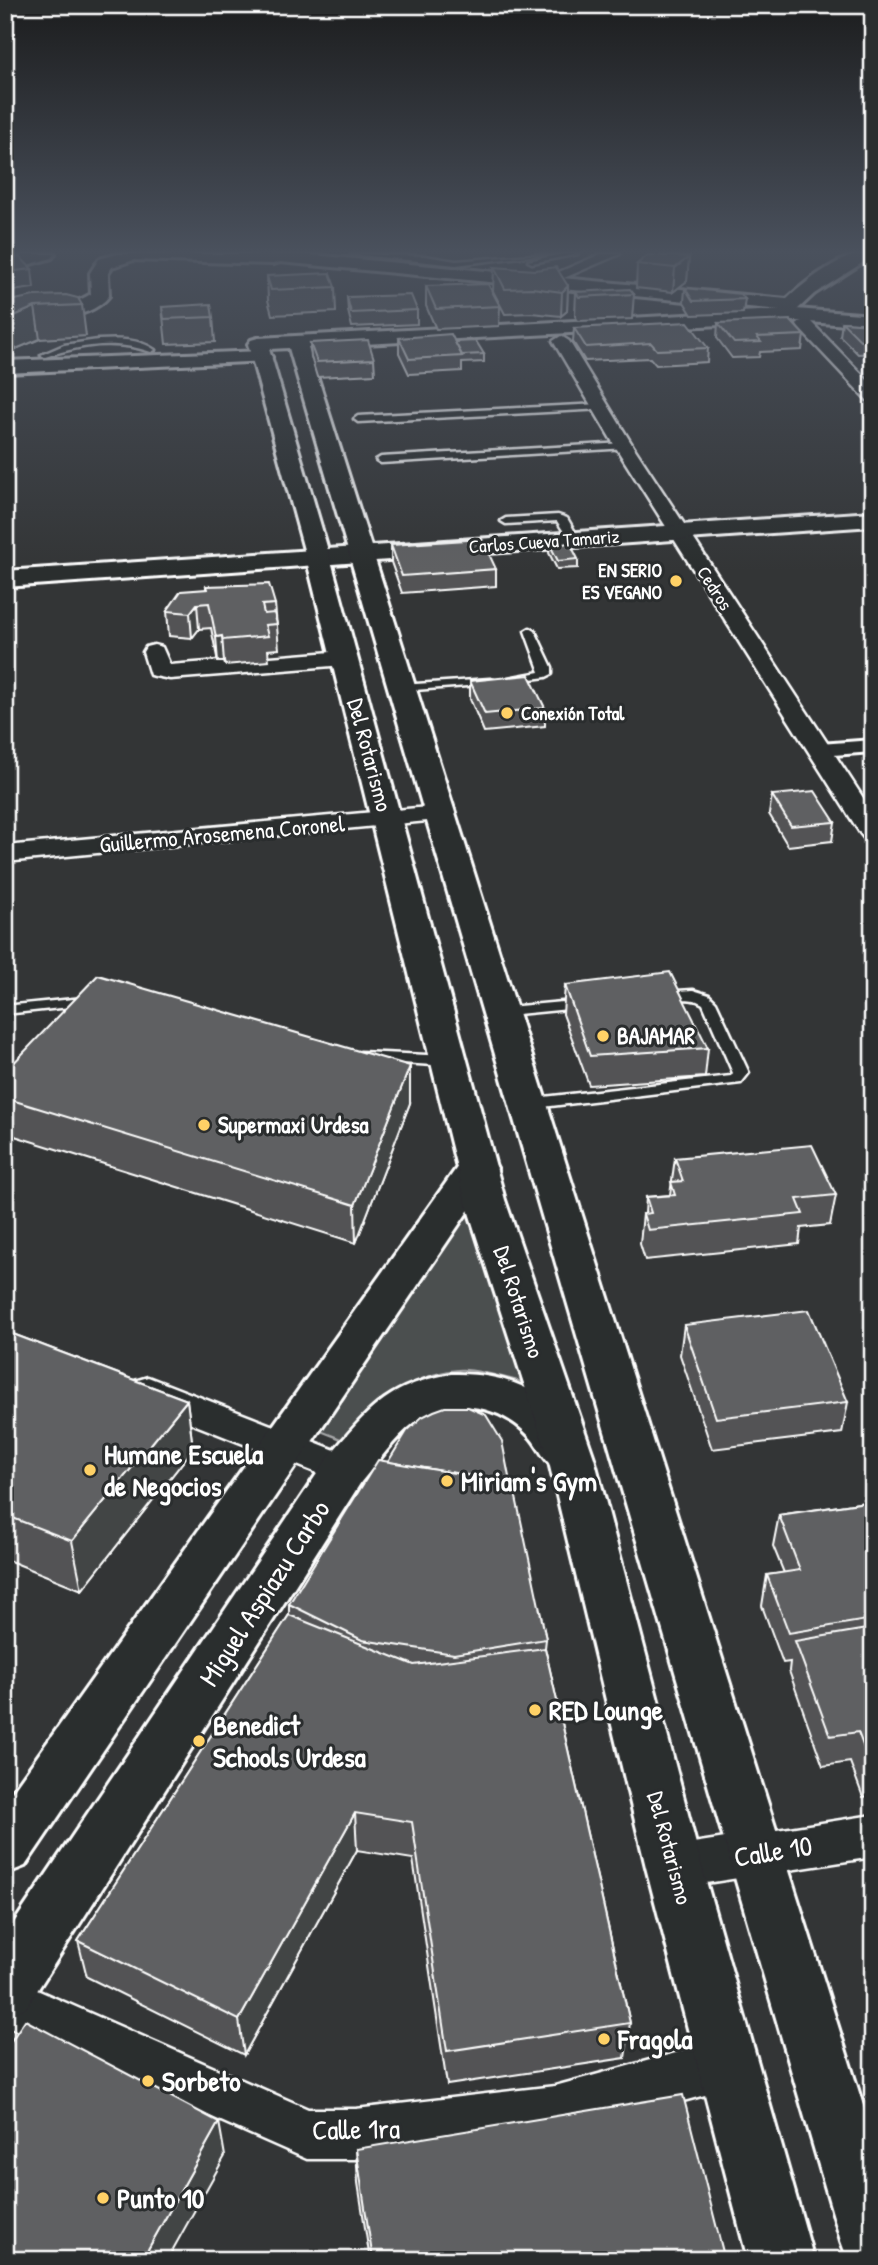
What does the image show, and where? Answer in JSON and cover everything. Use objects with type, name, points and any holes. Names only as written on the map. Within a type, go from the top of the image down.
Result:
[{"type":"main road","points":[[5,366],[105,360]]},
{"type":"main road","name":"Del Rotarismo","points":[[263,360],[318,557],[477,1168],[571,1458],[674,1867],[781,2260]]},
{"type":"main road","name":"Del Rotarismo","points":[[303,360],[498,1012],[873,2241]]},
{"type":"main road","name":"Carlos Cueva Tamariz","points":[[5,579],[873,519]]},
{"type":"main road","points":[[5,1848],[477,1168]]},
{"type":"main road","name":"Miguel Aspiazu Carbo","points":[[5,1988],[345,1469],[381,1428],[402,1409],[425,1398],[453,1391],[492,1392],[538,1416],[571,1458]]},
{"type":"street","name":"Cedros","points":[[572,360],[678,531],[873,833]]},
{"type":"street","points":[[839,360],[873,396]]},
{"type":"street","points":[[153,652],[158,670],[170,672],[344,658]]},
{"type":"street","points":[[820,750],[873,746]]},
{"type":"street","name":"Guillermo Arosemena Coronel","points":[[5,854],[439,814]]},
{"type":"street","points":[[120,1380],[345,1469]]},
{"type":"street","name":"Calle 10","points":[[674,1867],[873,1836]]},
{"type":"street","name":"Calle 1ra","points":[[5,2000],[307,2134],[356,2134],[555,2111],[727,2064]]},
{"type":"lane","points":[[358,419],[600,407]]},
{"type":"lane","points":[[381,460],[624,446]]},
{"type":"lane","points":[[506,521],[558,518],[564,520],[574,539]]},
{"type":"lane","points":[[401,688],[534,678],[546,674],[546,667],[530,631]]},
{"type":"lane","points":[[526,1104],[736,1080],[741,1073],[709,1002],[703,996],[691,994],[650,998]]},
{"type":"lane","points":[[5,1010],[108,1001]]},
{"type":"lane","points":[[498,1012],[595,1003]]},
{"type":"lane","points":[[346,1056],[449,1061]]},
{"type":"shaded area","points":[[466,1209],[481,1217],[539,1386],[475,1371],[440,1373],[423,1378],[395,1394],[370,1415],[346,1441],[318,1430]]},
{"type":"building","points":[[316,360],[361,360],[317,362]]},
{"type":"building","points":[[482,539],[496,569],[402,576],[391,545]]},
{"type":"building","points":[[570,543],[578,559],[558,561],[550,545]]},
{"type":"building","points":[[269,584],[275,604],[262,605],[264,614],[274,613],[277,624],[265,625],[268,636],[223,640],[222,636],[216,637],[209,603],[197,604],[190,613],[167,611],[181,591],[207,589],[206,586]]},
{"type":"building","points":[[529,675],[545,708],[485,714],[470,681]]},
{"type":"building","points":[[815,791],[835,822],[791,826],[772,795]]},
{"type":"building","points":[[670,972],[708,1048],[590,1056],[565,985]]},
{"type":"building","name":"Supermaxi Urdesa","points":[[98,975],[410,1066],[355,1205],[5,1098],[5,1072]]},
{"type":"building","points":[[812,1145],[836,1195],[797,1199],[803,1214],[648,1230],[643,1214],[651,1213],[646,1197],[675,1195],[671,1182],[683,1181],[675,1158]]},
{"type":"building","points":[[809,1310],[848,1402],[716,1418],[684,1325]]},
{"type":"building","name":"Humane Escuela de Negocios","points":[[5,1331],[187,1400],[72,1541],[5,1515]]},
{"type":"building","points":[[445,1407],[468,1407],[486,1415],[502,1441],[510,1482],[388,1462],[407,1431],[422,1417]]},
{"type":"building","points":[[378,1460],[513,1483],[546,1639],[454,1654],[362,1640],[289,1604]]},
{"type":"building","points":[[873,1501],[873,1619],[789,1633],[767,1575],[800,1570],[779,1515]]},
{"type":"building","points":[[289,1615],[414,1665],[545,1648],[630,2023],[447,2051],[412,1822],[355,1813],[239,2020],[78,1941]]},
{"type":"building","points":[[873,1628],[871,1767],[858,1732],[830,1736],[795,1641]]},
{"type":"building","name":"Punto 10","points":[[25,2020],[219,2122],[142,2260],[5,2260],[5,2050]]},
{"type":"building","points":[[683,2095],[725,2260],[373,2260],[356,2149]]},
{"type":"place","name":"EN SERIO ES VEGANO","points":[[676,581]]},
{"type":"place","name":"Conexión Total","points":[[507,713]]},
{"type":"place","name":"BAJAMAR","points":[[603,1036]]},
{"type":"place","name":"Supermaxi Urdesa","points":[[204,1125]]},
{"type":"place","name":"Humane Escuela de Negocios","points":[[90,1470]]},
{"type":"place","name":"Miriam's Gym","points":[[447,1481]]},
{"type":"place","name":"RED Lounge","points":[[535,1710]]},
{"type":"place","name":"Benedict Schools Urdesa","points":[[199,1741]]},
{"type":"place","name":"Fragola","points":[[604,2039]]},
{"type":"place","name":"Sorbeto","points":[[148,2081]]},
{"type":"place","name":"Punto 10","points":[[103,2198]]}]
